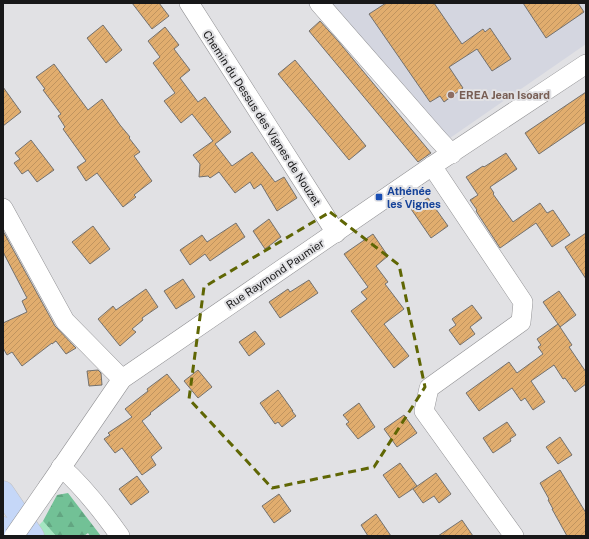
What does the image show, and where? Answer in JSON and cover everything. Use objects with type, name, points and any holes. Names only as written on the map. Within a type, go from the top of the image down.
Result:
[{"type":"main road","points":[[3,492],[33,536]]},
{"type":"main road","points":[[3,528],[9,536]]},
{"type":"street","name":"Chemin du Dessus des Vignes de Nouzet","points":[[189,3],[336,233]]},
{"type":"street","points":[[319,3],[452,154]]},
{"type":"street","name":"Rue Raymond Paumier","points":[[14,536],[122,379],[432,166],[586,64]]},
{"type":"street","points":[[432,166],[523,302],[521,322],[429,388],[424,411],[514,536]]},
{"type":"street","points":[[3,208],[65,320],[122,379]]},
{"type":"street","points":[[61,467],[72,476],[105,514],[120,536]]},
{"type":"highlighted area","points":[[330,212],[399,265],[425,387],[374,467],[272,488],[189,399],[204,287]]},
{"type":"shaded area","name":"EREA Jean Isoard","points":[[307,3],[586,3],[586,44],[437,147]]},
{"type":"green space","points":[[68,493],[101,536],[90,536],[88,533],[84,536],[56,536],[43,521],[57,495]]},
{"type":"green space","points":[[43,521],[56,536],[44,536],[38,526]]},
{"type":"building","points":[[132,3],[159,3],[169,16],[152,29]]},
{"type":"building","points":[[386,3],[434,3],[462,44],[483,29],[485,32],[490,28],[511,59],[492,71],[477,49],[449,67],[463,88],[444,102],[440,96],[430,102],[369,14]]},
{"type":"building","points":[[523,3],[578,3],[584,12],[546,38]]},
{"type":"building","points":[[320,21],[431,153],[418,162],[309,31]]},
{"type":"building","points":[[103,25],[122,50],[106,63],[87,38]]},
{"type":"building","points":[[165,27],[179,45],[174,49],[190,70],[180,78],[198,102],[205,97],[231,132],[215,144],[232,166],[252,152],[275,182],[284,177],[297,198],[277,211],[261,184],[254,189],[250,182],[235,193],[219,172],[210,178],[208,176],[199,177],[200,164],[193,155],[213,141],[192,114],[181,123],[164,101],[175,93],[153,63],[160,57],[148,41]]},
{"type":"building","points":[[295,60],[366,146],[349,160],[278,74]]},
{"type":"building","points":[[54,64],[88,110],[102,99],[140,152],[134,156],[152,181],[134,195],[136,197],[123,207],[97,173],[86,181],[77,167],[86,161],[63,129],[65,127],[58,116],[61,114],[43,90],[45,89],[36,77]]},
{"type":"building","points":[[3,87],[21,112],[3,126]]},
{"type":"building","points":[[586,92],[586,122],[539,154],[525,133]]},
{"type":"building","points":[[31,140],[54,170],[37,182],[28,170],[22,174],[14,163],[20,159],[15,153]]},
{"type":"building","points":[[506,153],[517,169],[490,187],[494,193],[493,194],[513,222],[540,203],[547,213],[553,210],[570,235],[552,247],[536,223],[500,248],[470,200],[478,195],[466,177]]},
{"type":"building","points":[[428,198],[448,226],[431,238],[411,209]]},
{"type":"building","points":[[269,219],[281,237],[265,249],[253,231]]},
{"type":"building","points":[[236,223],[245,237],[210,261],[205,254],[190,265],[180,250],[202,235],[207,242]]},
{"type":"building","points":[[93,226],[110,249],[90,264],[72,242]]},
{"type":"building","points":[[3,231],[55,326],[76,348],[66,354],[56,341],[22,366],[12,352],[7,355],[3,348],[3,323],[27,312],[22,301],[27,298],[3,252]]},
{"type":"building","points":[[586,233],[586,279],[565,247]]},
{"type":"building","points":[[373,234],[388,256],[376,266],[388,282],[385,284],[404,309],[384,324],[409,356],[394,368],[351,311],[367,299],[361,292],[368,287],[344,254]]},
{"type":"building","points":[[183,279],[195,297],[176,309],[164,291]]},
{"type":"building","points":[[309,280],[318,293],[280,318],[269,302],[288,289],[290,292]]},
{"type":"building","points":[[146,289],[158,307],[142,318],[143,320],[132,329],[136,332],[120,346],[98,319],[113,306],[116,310]]},
{"type":"building","points":[[559,291],[576,315],[560,327],[543,302]]},
{"type":"building","points":[[472,305],[482,318],[470,327],[475,334],[460,345],[449,330],[456,325],[452,319]]},
{"type":"building","points":[[558,324],[572,345],[569,347],[586,372],[586,384],[575,392],[565,378],[563,379],[554,365],[531,381],[545,402],[533,410],[525,398],[521,401],[512,388],[479,411],[466,393],[509,362],[517,373],[543,354],[538,347],[541,345],[537,339]]},
{"type":"building","points":[[255,331],[265,344],[249,356],[239,342]]},
{"type":"building","points":[[98,370],[101,373],[102,385],[89,386],[87,371]]},
{"type":"building","points":[[198,370],[212,387],[198,398],[184,381]]},
{"type":"building","points":[[167,374],[180,390],[142,421],[162,448],[151,457],[156,465],[142,475],[122,448],[115,453],[104,439],[110,435],[108,433],[132,417],[125,409],[148,391],[147,389]]},
{"type":"building","points":[[278,390],[296,416],[282,427],[278,422],[275,424],[260,403]]},
{"type":"building","points":[[359,403],[375,427],[358,439],[346,424],[349,422],[343,415]]},
{"type":"building","points":[[404,415],[417,433],[397,447],[384,429]]},
{"type":"building","points":[[507,422],[516,435],[510,439],[511,441],[493,453],[483,438]]},
{"type":"building","points":[[560,437],[572,455],[558,464],[546,447]]},
{"type":"building","points":[[400,463],[417,486],[399,498],[383,475]]},
{"type":"building","points":[[560,470],[586,513],[586,536],[567,536],[540,483]]},
{"type":"building","points":[[436,473],[451,494],[439,503],[434,496],[423,503],[413,489]]},
{"type":"building","points":[[137,476],[149,492],[131,505],[119,489]]},
{"type":"building","points":[[279,494],[291,511],[274,523],[262,506]]},
{"type":"building","points":[[376,514],[391,536],[368,536],[361,525]]},
{"type":"building","points":[[462,520],[473,536],[438,536]]},
{"type":"place","name":"EREA Jean Isoard","points":[[451,95]]},
{"type":"place","name":"Athénée les Vignes","points":[[379,197]]}]
